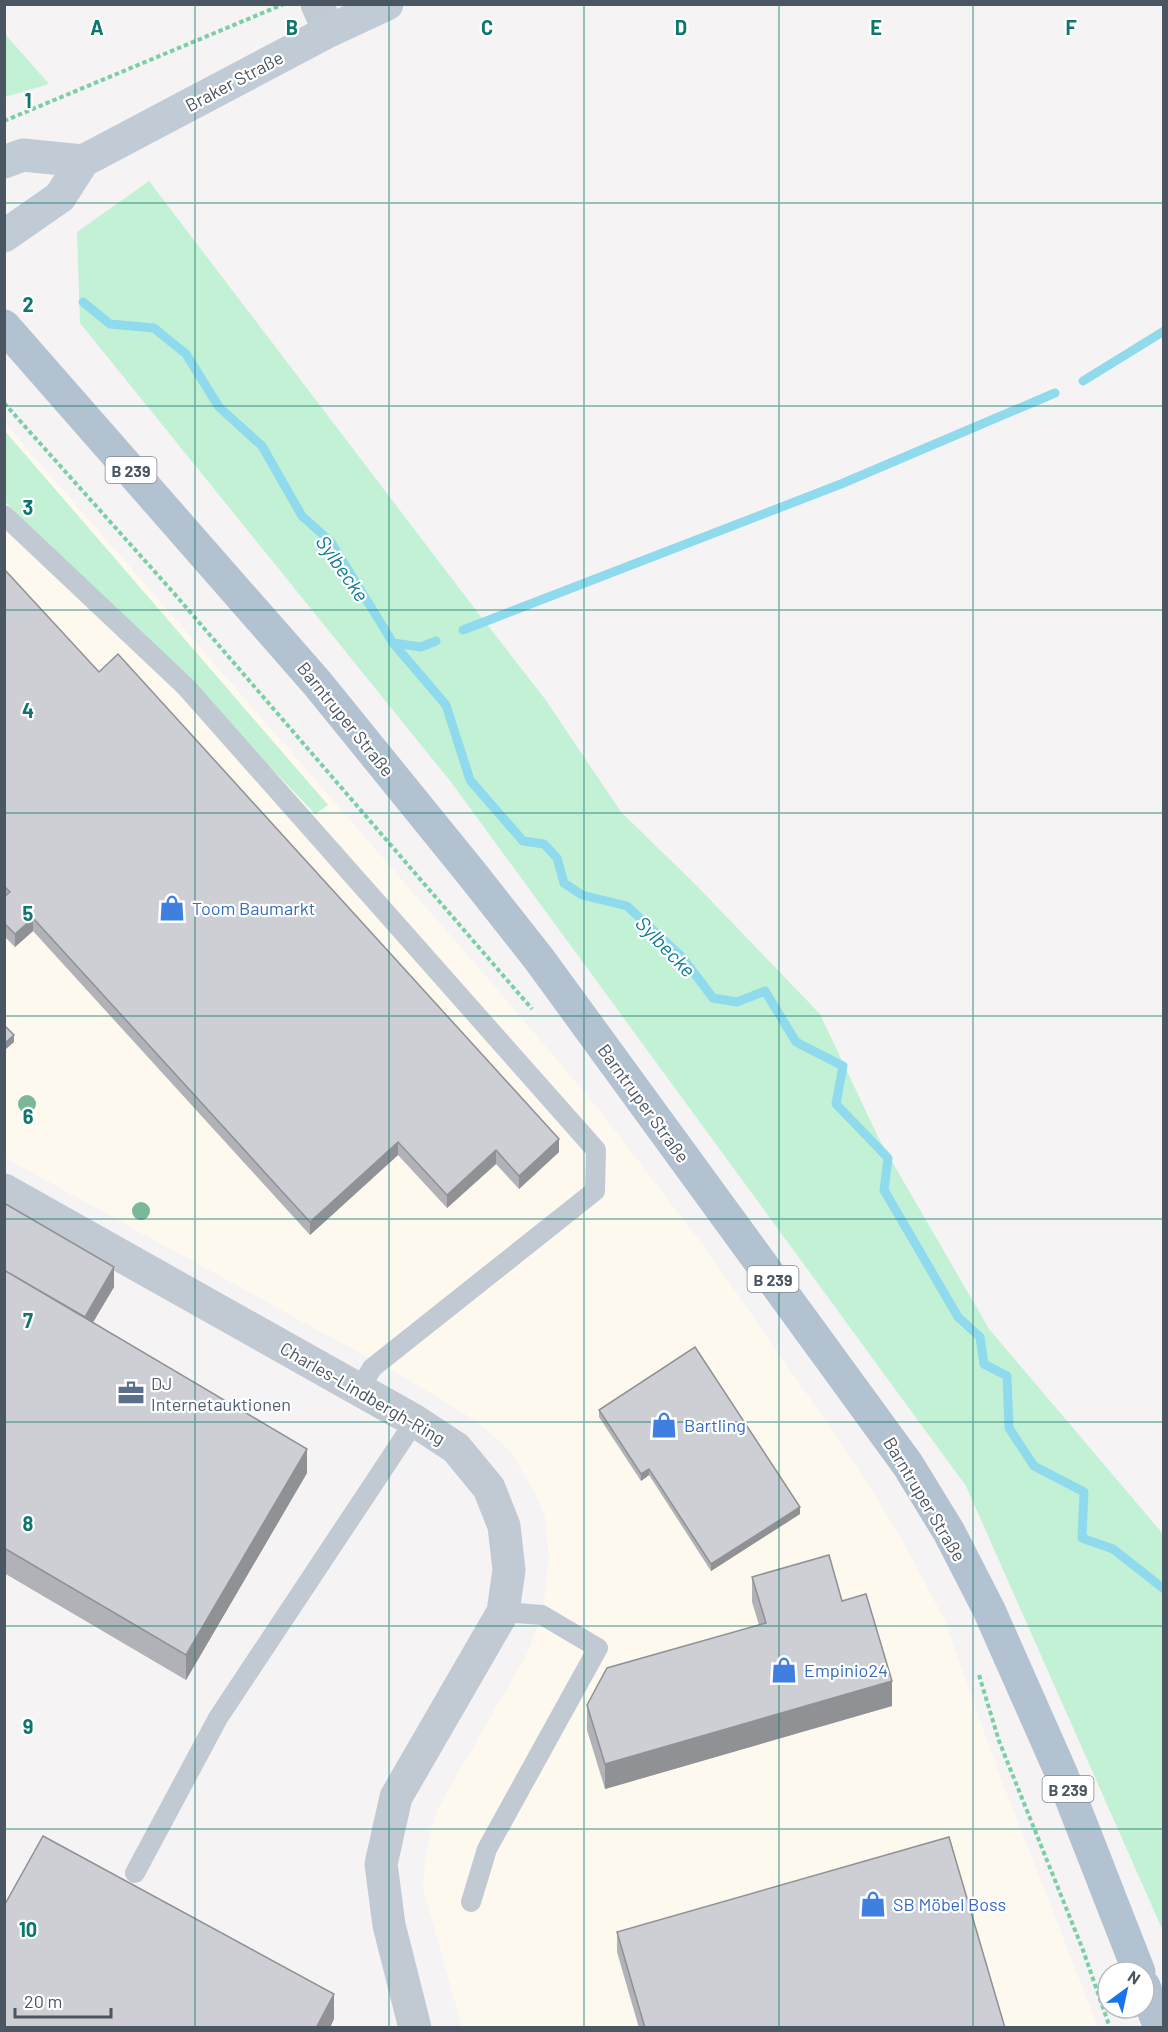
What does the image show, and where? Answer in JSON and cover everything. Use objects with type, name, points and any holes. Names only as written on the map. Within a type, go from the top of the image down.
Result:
[{"type":"main road","name":"Barntruper Straße","points":[[4,326],[310,674],[472,874],[539,959],[908,1465],[949,1533],[989,1610],[1062,1775],[1134,1960]]},
{"type":"street","name":"Braker Straße","points":[[4,236],[60,197],[83,161],[323,18],[387,4]]},
{"type":"street","points":[[4,162],[23,155],[83,161]]},
{"type":"street","name":"Charles-Lindbergh-Ring","points":[[4,1190],[415,1421],[456,1448],[489,1488],[504,1526],[509,1570],[503,1612],[396,1797],[381,1864],[389,1925],[415,2028]]},
{"type":"lane","points":[[4,515],[186,687],[596,1150],[595,1191],[372,1368],[360,1389]]},
{"type":"lane","points":[[135,1873],[218,1718],[415,1421]]},
{"type":"lane","points":[[471,1902],[487,1849],[598,1648],[542,1615],[503,1612]]},
{"type":"path","points":[[4,121],[284,4]]},
{"type":"shaded area","points":[[4,422],[597,1107],[706,1249],[859,1469],[903,1541],[945,1621],[998,1771],[1098,2027],[462,2027],[423,1888],[426,1855],[430,1832],[438,1808],[529,1650],[543,1610],[549,1558],[545,1517],[534,1491],[510,1451],[476,1421],[407,1379],[5,1158]]},
{"type":"green space","points":[[5,34],[49,84],[5,97]]},
{"type":"green space","points":[[149,181],[545,699],[621,812],[696,885],[820,1014],[879,1139],[989,1329],[1163,1534],[1163,1931],[966,1486],[451,782],[80,323],[77,232]]},
{"type":"green space","points":[[4,430],[328,805],[315,814],[162,653],[5,502]]},
{"type":"building","name":"Toom Baumarkt","points":[[4,569],[99,672],[118,654],[559,1139],[519,1176],[496,1150],[447,1195],[398,1142],[310,1222],[33,918],[15,934],[4,923],[4,897],[10,892],[4,886]]},
{"type":"building","points":[[4,1025],[14,1035],[6,1042],[4,1041]]},
{"type":"building","points":[[4,1203],[114,1267],[85,1317],[4,1270]]},
{"type":"building","points":[[4,1270],[307,1449],[186,1655],[4,1548]]},
{"type":"building","points":[[695,1347],[800,1507],[711,1564],[649,1469],[641,1474],[599,1410]]},
{"type":"building","name":"Empinio24","points":[[829,1555],[842,1601],[866,1594],[892,1681],[605,1764],[587,1705],[607,1668],[766,1623],[752,1577]]},
{"type":"building","points":[[43,1836],[334,1994],[316,2028],[4,2028],[4,1906]]},
{"type":"building","name":"SB Möbel Boss","points":[[949,1837],[1005,2028],[645,2028],[617,1932]]},
{"type":"waterway","name":"Sylbecke","points":[[83,302],[110,324],[154,328],[186,354],[219,407],[262,446],[302,516],[331,542],[393,643],[446,705],[470,780],[523,841],[544,844],[557,858],[564,883],[582,895],[627,906],[682,957],[713,998],[737,1002],[765,991],[796,1042],[843,1066],[836,1104],[888,1158],[884,1190],[958,1317],[980,1337],[984,1364],[1007,1376],[1009,1428],[1034,1466],[1084,1492],[1082,1538],[1113,1549],[1164,1589]]},
{"type":"waterway","points":[[1083,381],[1164,331]]},
{"type":"waterway","points":[[463,630],[841,484],[1055,393]]},
{"type":"waterway","points":[[393,643],[421,647],[436,641]]},
{"type":"place","name":"Toom Baumarkt","points":[[172,908]]},
{"type":"place","name":"DJ Internetauktionen","points":[[131,1393]]},
{"type":"place","name":"Bartling","points":[[664,1425]]},
{"type":"place","name":"Empinio24","points":[[784,1670]]},
{"type":"place","name":"SB Möbel Boss","points":[[873,1904]]}]
